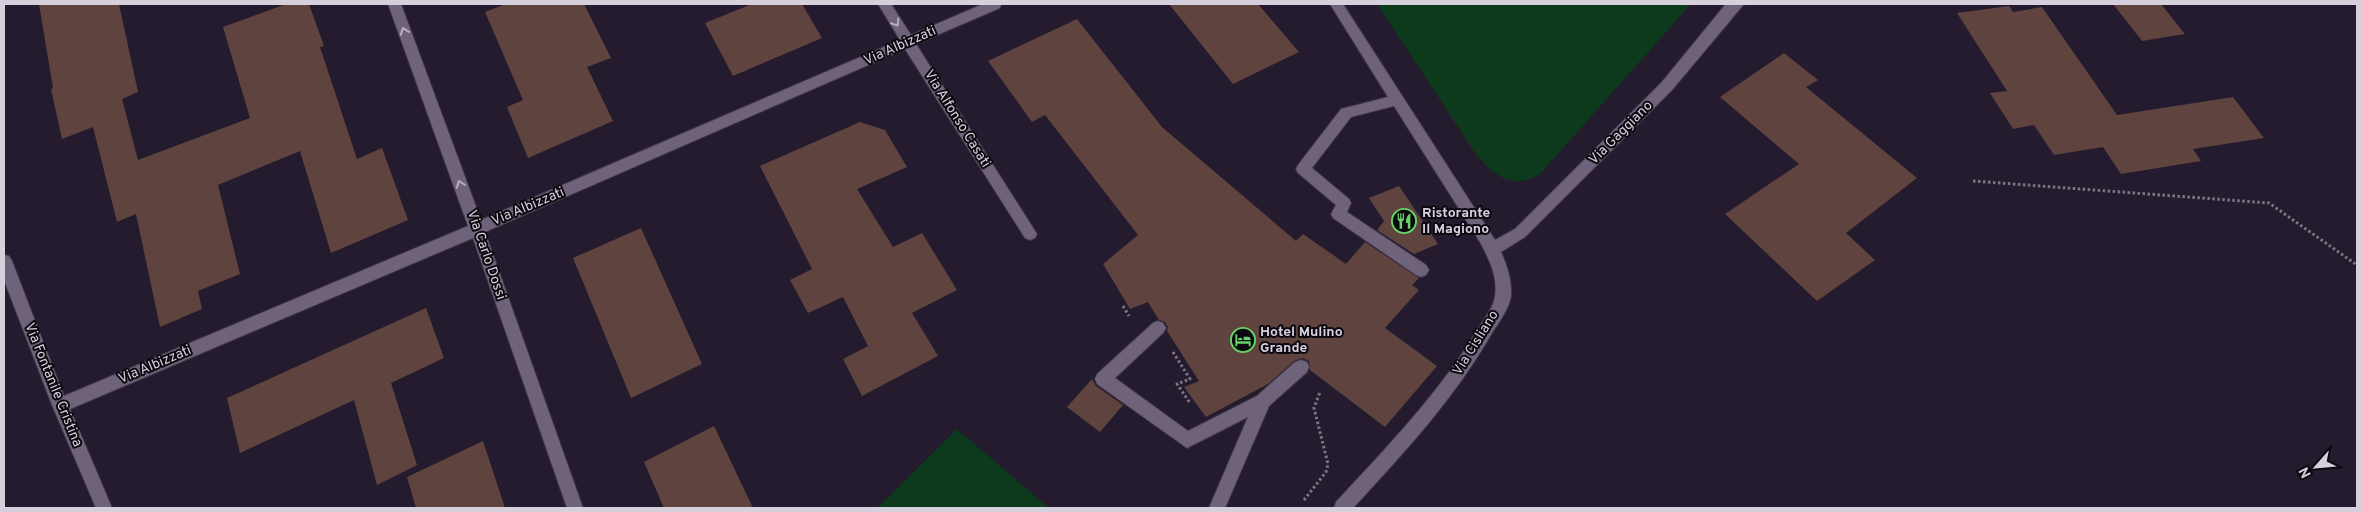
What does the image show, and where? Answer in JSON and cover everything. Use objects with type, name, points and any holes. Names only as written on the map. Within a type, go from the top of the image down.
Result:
[{"type":"street","name":"Via Carlo Dossi","points":[[394,4],[477,229],[575,508]]},
{"type":"street","name":"Via Alfonso Casati","points":[[884,4],[1030,234]]},
{"type":"street","name":"Via Albizzati","points":[[60,405],[477,229],[995,4]]},
{"type":"street","name":"Via Cisliano","points":[[1336,4],[1493,249],[1503,280],[1502,299],[1478,344],[1431,410],[1342,508]]},
{"type":"street","name":"Via Gaggiano","points":[[1493,249],[1520,233],[1553,202],[1667,86],[1730,9],[1737,4]]},
{"type":"street","points":[[1398,100],[1346,113],[1303,169],[1344,203],[1338,214],[1421,270]]},
{"type":"street","name":"Via Fontanile Cristina","points":[[4,261],[60,405],[104,508]]},
{"type":"street","points":[[1158,328],[1103,379],[1188,440],[1263,401],[1301,367]]},
{"type":"street","points":[[1218,508],[1263,401]]},
{"type":"path","points":[[1973,182],[2269,203],[2357,266]]},
{"type":"path","points":[[1158,328],[1190,379],[1177,384],[1208,429]]},
{"type":"path","points":[[1304,500],[1326,472],[1328,464],[1314,408],[1321,390]]},
{"type":"green space","points":[[1377,4],[1691,4],[1540,174],[1530,179],[1512,181],[1496,174],[1475,153]]},
{"type":"green space","points":[[957,429],[1049,508],[877,508]]},
{"type":"building","points":[[39,4],[119,4],[138,92],[122,99],[138,160],[250,118],[223,27],[286,4],[309,4],[324,46],[320,47],[357,159],[382,148],[408,220],[331,253],[300,151],[218,185],[240,274],[198,291],[202,309],[160,327],[136,214],[117,222],[93,127],[62,139],[51,89],[53,88]]},
{"type":"building","points":[[506,4],[584,4],[611,58],[587,67],[613,121],[528,158],[507,107],[523,100],[485,12]]},
{"type":"building","points":[[752,4],[802,4],[822,38],[733,76],[705,23]]},
{"type":"building","points":[[1169,4],[1258,4],[1299,52],[1233,84]]},
{"type":"building","points":[[2113,4],[2161,4],[2185,34],[2142,41]]},
{"type":"building","points":[[2009,6],[2013,12],[2042,7],[2117,115],[2233,97],[2264,138],[2193,149],[2201,161],[2121,174],[2103,147],[2054,155],[2034,125],[2013,129],[1990,93],[2007,91],[1957,13]]},
{"type":"building","points":[[1077,19],[1162,127],[1296,241],[1303,234],[1346,264],[1365,242],[1419,278],[1412,285],[1419,290],[1385,328],[1437,366],[1385,427],[1310,370],[1309,361],[1302,358],[1294,361],[1268,384],[1206,417],[1184,387],[1199,381],[1167,331],[1168,327],[1165,322],[1159,320],[1148,302],[1130,309],[1103,264],[1138,235],[1045,115],[1032,122],[988,61]]},
{"type":"building","points":[[1784,53],[1818,80],[1806,87],[1917,178],[1846,233],[1875,260],[1817,301],[1725,214],[1799,164],[1720,97]]},
{"type":"building","points":[[860,122],[885,130],[907,167],[857,189],[893,247],[922,233],[957,290],[912,313],[938,356],[862,396],[843,359],[868,346],[843,297],[808,313],[790,280],[812,269],[760,166]]},
{"type":"building","name":"Ristorante Il Magiono","points":[[1399,186],[1438,244],[1414,254],[1377,230],[1384,221],[1369,198]]},
{"type":"building","points":[[641,228],[702,364],[631,398],[573,258]]},
{"type":"building","points":[[426,308],[444,358],[391,383],[417,465],[377,485],[354,400],[240,453],[227,398]]},
{"type":"building","points":[[1092,379],[1096,386],[1123,405],[1100,432],[1067,407]]},
{"type":"building","points":[[714,426],[753,508],[664,508],[644,462]]},
{"type":"building","points":[[483,441],[505,508],[416,508],[407,477]]},
{"type":"place","name":"Ristorante Il Magiono","points":[[1404,221]]},
{"type":"place","name":"Hotel Mulino Grande","points":[[1243,340]]}]
